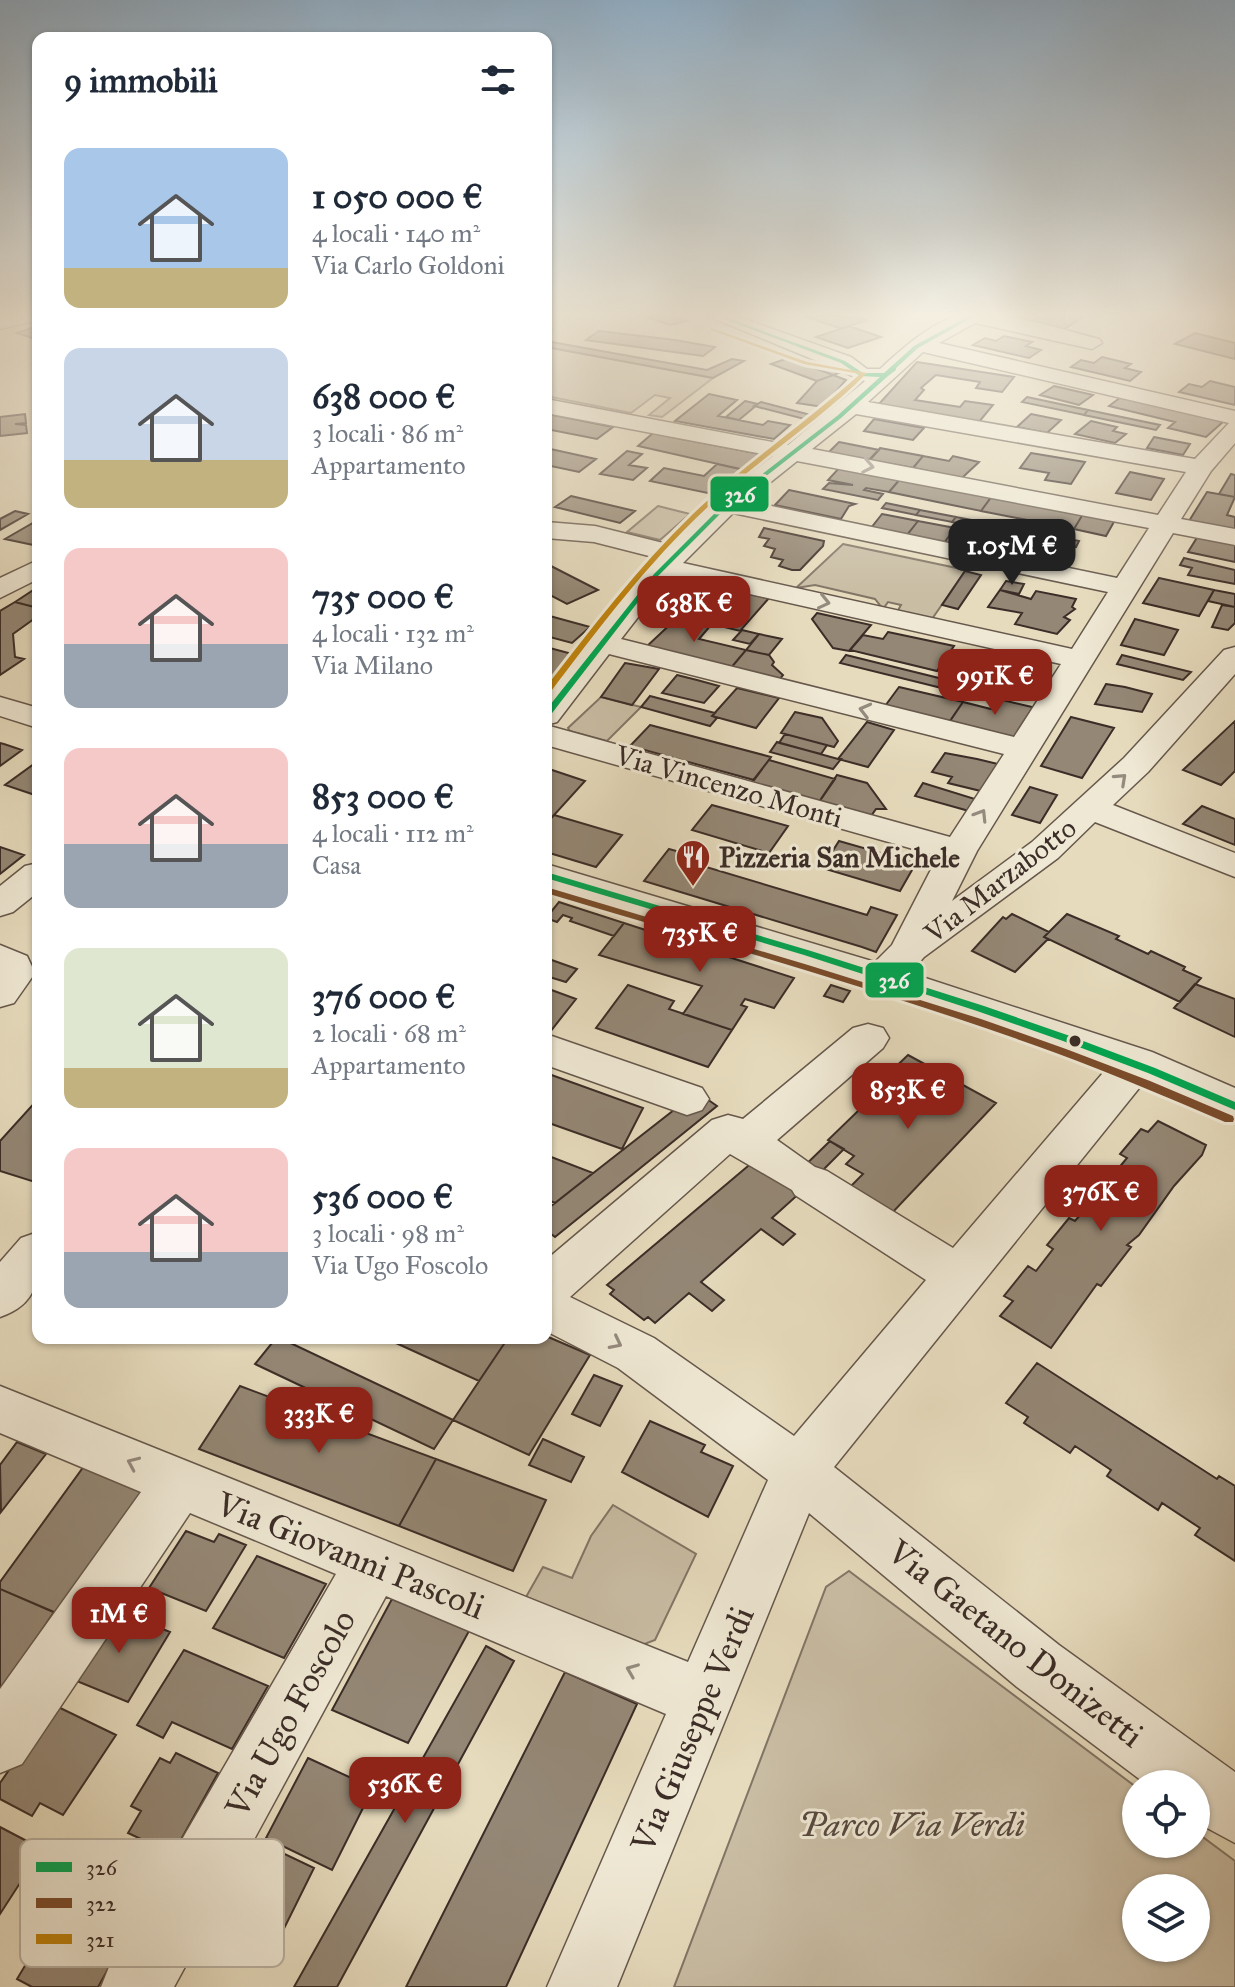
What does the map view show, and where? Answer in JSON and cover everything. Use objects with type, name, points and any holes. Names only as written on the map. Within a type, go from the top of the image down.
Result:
[{"type":"street","points":[[560,409],[1235,537]]},
{"type":"street","points":[[552,699],[605,644],[671,561],[727,504],[848,409]]},
{"type":"street","points":[[870,409],[1217,458]]},
{"type":"street","points":[[1195,409],[1235,418]]},
{"type":"street","points":[[896,964],[959,851],[1022,749],[1082,660],[1167,523],[1217,458],[1235,429]]},
{"type":"street","points":[[727,504],[1127,588]]},
{"type":"street","points":[[552,530],[595,534],[671,561],[1082,660]]},
{"type":"street","points":[[0,590],[32,571]]},
{"type":"street","points":[[605,644],[1022,749]]},
{"type":"street","name":"Via Marzabotto","points":[[896,964],[1045,850],[1136,765],[1235,656]]},
{"type":"street","points":[[0,706],[32,716]]},
{"type":"street","name":"Via Vincenzo Monti","points":[[552,737],[959,851]]},
{"type":"street","name":"Via Marzabotto","points":[[1091,808],[1235,866]]},
{"type":"street","points":[[552,877],[896,964],[1137,1062],[1235,1106]]},
{"type":"street","points":[[0,904],[32,879]]},
{"type":"street","points":[[0,958],[13,965],[15,973],[0,994]]},
{"type":"street","points":[[746,1142],[868,1038]]},
{"type":"street","points":[[552,1051],[687,1099]]},
{"type":"street","name":"Via Giuseppe Verdi","points":[[582,1987],[799,1471],[847,1409],[1137,1062]]},
{"type":"street","points":[[552,1284],[728,1131],[959,1276]]},
{"type":"street","points":[[0,1297],[32,1258]]},
{"type":"street","name":"Via Gaetano Donizetti","points":[[552,1311],[636,1353],[799,1471],[1038,1666],[1235,1811]]},
{"type":"street","name":"Via Giovanni Pascoli","points":[[0,1409],[704,1699]]},
{"type":"street","points":[[0,1742],[179,1484]]},
{"type":"street","name":"Via Ugo Foscolo","points":[[219,1839],[373,1564]]},
{"type":"street","name":"Via Ugo Foscolo","points":[[136,1987],[147,1967]]},
{"type":"green space","points":[[610,409],[637,409],[631,413]]},
{"type":"green space","points":[[657,409],[673,409],[662,417],[649,415]]},
{"type":"green space","points":[[658,506],[690,514],[660,540],[627,532]]},
{"type":"green space","points":[[843,544],[966,570],[932,619],[897,612],[901,605],[888,602],[883,609],[875,599],[815,585],[796,588]]},
{"type":"green space","points":[[601,697],[641,707],[607,741],[570,731],[568,728]]},
{"type":"green space","points":[[613,1505],[696,1554],[655,1640],[642,1645],[526,1597],[543,1567],[572,1578],[591,1536]]},
{"type":"green space","name":"Parco Via Verdi","points":[[849,1571],[1122,1776],[1122,1858],[1210,1858],[1210,1842],[1235,1861],[1235,1987],[674,1987],[826,1587]]},
{"type":"building","points":[[690,409],[727,409],[718,416],[763,425],[768,421],[790,425],[774,439],[675,421]]},
{"type":"building","points":[[736,409],[752,409],[739,420],[726,417]]},
{"type":"building","points":[[765,409],[787,409],[815,416],[808,420]]},
{"type":"building","points":[[900,409],[990,409],[979,422]]},
{"type":"building","points":[[1054,409],[1088,410],[1084,415]]},
{"type":"building","points":[[1120,409],[1171,409],[1224,421],[1206,437],[1168,428],[1175,422]]},
{"type":"building","points":[[1088,410],[1160,425],[1156,430],[1084,415]]},
{"type":"building","points":[[25,414],[26,423],[15,424],[26,425],[27,433],[0,436],[0,417]]},
{"type":"building","points":[[1031,414],[1061,420],[1047,433],[1017,427]]},
{"type":"building","points":[[552,415],[613,427],[597,439],[552,430]]},
{"type":"building","points":[[874,419],[924,428],[913,440],[864,431]]},
{"type":"building","points":[[1091,421],[1117,427],[1113,431],[1126,434],[1115,443],[1075,434]]},
{"type":"building","points":[[653,433],[765,455],[749,471],[638,446]]},
{"type":"building","points":[[1154,437],[1190,444],[1183,455],[1147,448]]},
{"type":"building","points":[[839,442],[879,450],[868,462],[827,454]]},
{"type":"building","points":[[880,448],[923,456],[913,468],[869,460]]},
{"type":"building","points":[[552,449],[596,459],[579,472],[552,466]]},
{"type":"building","points":[[627,451],[642,454],[629,465],[647,468],[633,480],[600,474]]},
{"type":"building","points":[[1031,453],[1085,462],[1071,484],[1045,480],[1049,473],[1020,468]]},
{"type":"building","points":[[923,456],[949,461],[953,456],[979,462],[962,478],[913,468]]},
{"type":"building","points":[[717,464],[749,471],[722,496],[650,481],[664,468],[704,476]]},
{"type":"building","points":[[840,467],[901,478],[889,492],[864,490],[883,494],[878,500],[823,489],[829,483],[853,485],[828,480]]},
{"type":"building","points":[[1130,472],[1164,479],[1151,500],[1116,493]]},
{"type":"building","points":[[1231,474],[1235,475],[1235,497],[1219,494]]},
{"type":"building","points":[[901,478],[992,496],[981,511],[889,492]]},
{"type":"building","points":[[789,490],[855,504],[849,506],[841,519],[775,505]]},
{"type":"building","points":[[1207,492],[1235,497],[1227,515],[1235,517],[1235,531],[1189,521]]},
{"type":"building","points":[[571,496],[635,511],[620,523],[555,507]]},
{"type":"building","points":[[992,496],[1083,514],[1074,529],[981,511]]},
{"type":"building","points":[[886,503],[920,510],[916,515],[882,508]]},
{"type":"building","points":[[920,510],[956,517],[952,522],[916,515]]},
{"type":"building","points":[[15,511],[28,514],[0,530],[0,519]]},
{"type":"building","points":[[882,514],[918,521],[907,535],[871,528]]},
{"type":"building","points":[[1083,514],[1115,520],[1106,536],[1074,529]]},
{"type":"building","points":[[956,517],[1008,527],[1005,532],[952,522]]},
{"type":"building","points":[[918,521],[955,528],[944,543],[907,535]]},
{"type":"building","points":[[32,523],[32,545],[5,539]]},
{"type":"building","points":[[1008,527],[1079,541],[1076,547],[1005,532]]},
{"type":"building","points":[[764,528],[824,541],[823,546],[800,570],[792,570],[779,566],[783,560],[771,557],[775,549],[764,546],[769,539],[759,537]]},
{"type":"building","points":[[955,528],[1009,538],[999,554],[944,543]]},
{"type":"building","points":[[1198,536],[1235,544],[1235,562],[1188,552]]},
{"type":"building","points":[[1009,538],[1068,550],[1059,566],[999,554]]},
{"type":"building","points":[[1184,558],[1235,570],[1235,584],[1188,575],[1192,568],[1180,565]]},
{"type":"building","points":[[552,567],[598,590],[567,604],[552,596]]},
{"type":"building","points":[[965,571],[981,575],[958,609],[942,605]]},
{"type":"building","points":[[1159,578],[1214,590],[1199,616],[1143,603]]},
{"type":"building","points":[[1006,581],[1024,584],[1019,594],[1000,590]]},
{"type":"building","points":[[691,582],[726,590],[698,621],[660,613],[682,586]]},
{"type":"building","points":[[1000,590],[1031,599],[1036,591],[1076,599],[1072,607],[1075,609],[1064,617],[1070,620],[1057,634],[1015,624],[1022,613],[988,607]]},
{"type":"building","points":[[1214,590],[1235,594],[1235,607],[1208,601]]},
{"type":"building","points":[[32,591],[32,606],[15,602]]},
{"type":"building","points":[[741,592],[769,598],[740,631],[712,624]]},
{"type":"building","points":[[15,602],[32,606],[32,620],[13,634],[15,657],[24,659],[0,675],[0,611]]},
{"type":"building","points":[[1222,605],[1235,607],[1235,623],[1228,630],[1212,627]]},
{"type":"building","points":[[817,613],[871,625],[849,651],[833,648],[812,619]]},
{"type":"building","points":[[552,617],[590,627],[572,643],[552,638]]},
{"type":"building","points":[[678,617],[712,624],[699,639],[746,650],[730,669],[644,649]]},
{"type":"building","points":[[1135,619],[1178,630],[1164,655],[1121,645]]},
{"type":"building","points":[[742,630],[759,634],[750,644],[733,640]]},
{"type":"building","points":[[888,632],[954,646],[937,671],[850,650],[863,635],[883,639]]},
{"type":"building","points":[[759,634],[782,639],[769,655],[746,650]]},
{"type":"building","points":[[552,649],[576,655],[554,677]]},
{"type":"building","points":[[746,650],[769,655],[774,662],[772,665],[783,675],[779,680],[730,669]]},
{"type":"building","points":[[846,655],[967,685],[962,693],[840,663]]},
{"type":"building","points":[[1122,655],[1191,672],[1183,680],[1117,664]]},
{"type":"building","points":[[625,663],[659,669],[632,705],[601,697]]},
{"type":"building","points":[[677,675],[719,686],[704,703],[662,693]]},
{"type":"building","points":[[1106,684],[1152,694],[1142,712],[1095,704]]},
{"type":"building","points":[[899,687],[963,702],[950,721],[885,706]]},
{"type":"building","points":[[737,688],[779,698],[756,728],[712,716]]},
{"type":"building","points":[[650,696],[715,713],[712,716],[717,718],[710,726],[641,707]]},
{"type":"building","points":[[998,699],[1036,708],[1017,738],[950,721],[963,702],[991,709]]},
{"type":"building","points":[[795,712],[822,718],[838,741],[834,747],[781,733]]},
{"type":"building","points":[[1071,717],[1114,728],[1082,778],[1041,766]]},
{"type":"building","points":[[1235,721],[1235,771],[1221,785],[1183,770]]},
{"type":"building","points":[[867,722],[894,730],[868,767],[838,759]]},
{"type":"building","points":[[650,725],[771,757],[754,780],[630,746]]},
{"type":"building","points":[[785,734],[827,745],[821,754],[779,743]]},
{"type":"building","points":[[777,742],[841,759],[833,769],[770,752]]},
{"type":"building","points":[[0,743],[4,744],[22,750],[0,766]]},
{"type":"building","points":[[945,753],[1002,765],[985,792],[948,783],[952,777],[932,772]]},
{"type":"building","points":[[769,760],[835,779],[819,802],[751,783]]},
{"type":"building","points":[[32,765],[32,794],[5,785]]},
{"type":"building","points":[[552,770],[585,781],[552,817]]},
{"type":"building","points":[[837,775],[867,783],[886,809],[876,809],[871,816],[819,802]]},
{"type":"building","points":[[923,783],[975,799],[969,811],[915,796]]},
{"type":"building","points":[[1030,787],[1057,795],[1040,823],[1012,815]]},
{"type":"building","points":[[712,805],[788,826],[769,853],[692,830]]},
{"type":"building","points":[[1202,806],[1235,819],[1235,845],[1183,824]]},
{"type":"building","points":[[554,815],[622,835],[596,867],[552,854]]},
{"type":"building","points":[[839,841],[916,863],[900,891],[822,868]]},
{"type":"building","points":[[0,847],[24,855],[0,874]]},
{"type":"building","points":[[669,849],[691,855],[686,861],[867,915],[871,907],[897,915],[876,952],[644,881]]},
{"type":"building","points":[[559,902],[624,923],[614,936],[570,921],[572,918],[563,915],[557,922],[552,920],[552,911]]},
{"type":"building","points":[[1012,914],[1049,932],[1044,937],[1048,939],[1015,972],[972,951],[1003,917],[1006,919]]},
{"type":"building","points":[[1067,914],[1119,936],[1116,939],[1148,954],[1151,951],[1185,967],[1183,970],[1201,978],[1180,1002],[1044,937]]},
{"type":"building","points":[[624,923],[794,978],[774,1008],[745,999],[741,1005],[747,1007],[732,1030],[683,1014],[702,986],[599,955]]},
{"type":"building","points":[[552,960],[577,969],[566,982],[552,978]]},
{"type":"building","points":[[1195,984],[1235,999],[1235,1037],[1174,1008]]},
{"type":"building","points":[[628,985],[674,1001],[669,1009],[732,1030],[708,1067],[596,1028]]},
{"type":"building","points":[[831,985],[850,991],[843,1002],[824,996]]},
{"type":"building","points":[[552,990],[576,999],[552,1029]]},
{"type":"building","points":[[908,1055],[996,1103],[892,1213],[850,1187],[863,1174],[846,1164],[854,1156],[828,1140],[890,1080],[884,1078]]},
{"type":"building","points":[[552,1075],[643,1108],[622,1149],[552,1124]]},
{"type":"building","points":[[697,1092],[717,1106],[555,1237],[552,1235],[552,1205]]},
{"type":"building","points":[[32,1106],[32,1181],[0,1171],[0,1141]]},
{"type":"building","points":[[1158,1121],[1206,1145],[1202,1155],[1174,1186],[1139,1235],[1127,1245],[1131,1247],[1101,1286],[1097,1284],[1051,1348],[1000,1316],[1013,1301],[1004,1296],[1028,1266],[1036,1271],[1053,1249],[1047,1245],[1069,1218],[1075,1221],[1092,1201],[1086,1198],[1108,1172],[1113,1175],[1127,1158],[1120,1154],[1141,1129],[1148,1132]]},
{"type":"building","points":[[830,1141],[844,1149],[802,1191],[790,1180]]},
{"type":"building","points":[[552,1157],[593,1173],[555,1203],[552,1202]]},
{"type":"building","points":[[754,1161],[802,1191],[772,1218],[795,1234],[783,1245],[761,1229],[701,1282],[724,1300],[712,1311],[689,1293],[655,1323],[648,1317],[644,1320],[610,1294],[614,1290],[607,1285]]},
{"type":"building","points":[[552,1339],[590,1355],[529,1455],[453,1420],[504,1344],[552,1344]]},
{"type":"building","points":[[271,1344],[293,1344],[453,1420],[434,1449],[255,1364]]},
{"type":"building","points":[[398,1344],[504,1344],[479,1381]]},
{"type":"building","points":[[1037,1363],[1217,1479],[1219,1476],[1235,1486],[1235,1561],[1195,1535],[1200,1528],[1162,1503],[1158,1510],[1107,1476],[1111,1470],[1075,1446],[1070,1453],[1024,1423],[1028,1417],[1006,1403]]},
{"type":"building","points":[[594,1375],[622,1386],[600,1426],[572,1414]]},
{"type":"building","points":[[240,1386],[436,1459],[399,1526],[199,1449]]},
{"type":"building","points":[[650,1421],[705,1445],[701,1452],[733,1466],[708,1517],[622,1472]]},
{"type":"building","points":[[543,1439],[584,1457],[571,1482],[529,1465]]},
{"type":"building","points":[[17,1442],[46,1454],[1,1512],[0,1465]]},
{"type":"building","points":[[436,1459],[546,1500],[513,1571],[399,1526]]},
{"type":"building","points":[[87,1462],[148,1486],[60,1615],[0,1589],[0,1582]]},
{"type":"building","points":[[186,1531],[214,1542],[219,1534],[246,1545],[206,1611],[149,1588]]},
{"type":"building","points":[[257,1556],[326,1584],[284,1658],[213,1628]]},
{"type":"building","points":[[0,1589],[54,1612],[0,1692]]},
{"type":"building","points":[[392,1599],[469,1631],[408,1743],[332,1710]]},
{"type":"building","points":[[111,1608],[170,1632],[128,1702],[67,1677]]},
{"type":"building","points":[[486,1646],[514,1661],[337,1987],[294,1987]]},
{"type":"building","points":[[184,1650],[268,1686],[232,1749],[172,1722],[163,1738],[137,1725]]},
{"type":"building","points":[[565,1672],[637,1704],[506,1987],[406,1987]]},
{"type":"building","points":[[54,1705],[116,1735],[63,1815],[40,1803],[32,1816],[0,1799],[0,1783]]},
{"type":"building","points":[[176,1753],[218,1773],[181,1839],[141,1839],[128,1833],[141,1811],[131,1806],[160,1758],[170,1763]]},
{"type":"building","points":[[308,1758],[373,1788],[332,1870],[284,1847],[284,1839],[266,1838]]},
{"type":"building","points":[[0,1827],[23,1839],[20,1839],[20,1883],[0,1914]]},
{"type":"building","points":[[284,1854],[314,1868],[284,1929]]},
{"type":"building","points":[[24,1967],[109,1967],[98,1987],[32,1987],[17,1979]]},
{"type":"transit line","name":"321","points":[[552,684],[628,589],[694,516],[823,409]]},
{"type":"transit line","name":"326","points":[[552,707],[656,575],[727,504],[848,409]]},
{"type":"transit line","name":"326","points":[[552,877],[981,1008],[1067,1038],[1235,1106]]},
{"type":"transit line","name":"322","points":[[552,892],[977,1021],[1062,1051],[1229,1119]]},
{"type":"place","name":"Pizzeria San Michele","points":[[693,888]]}]
